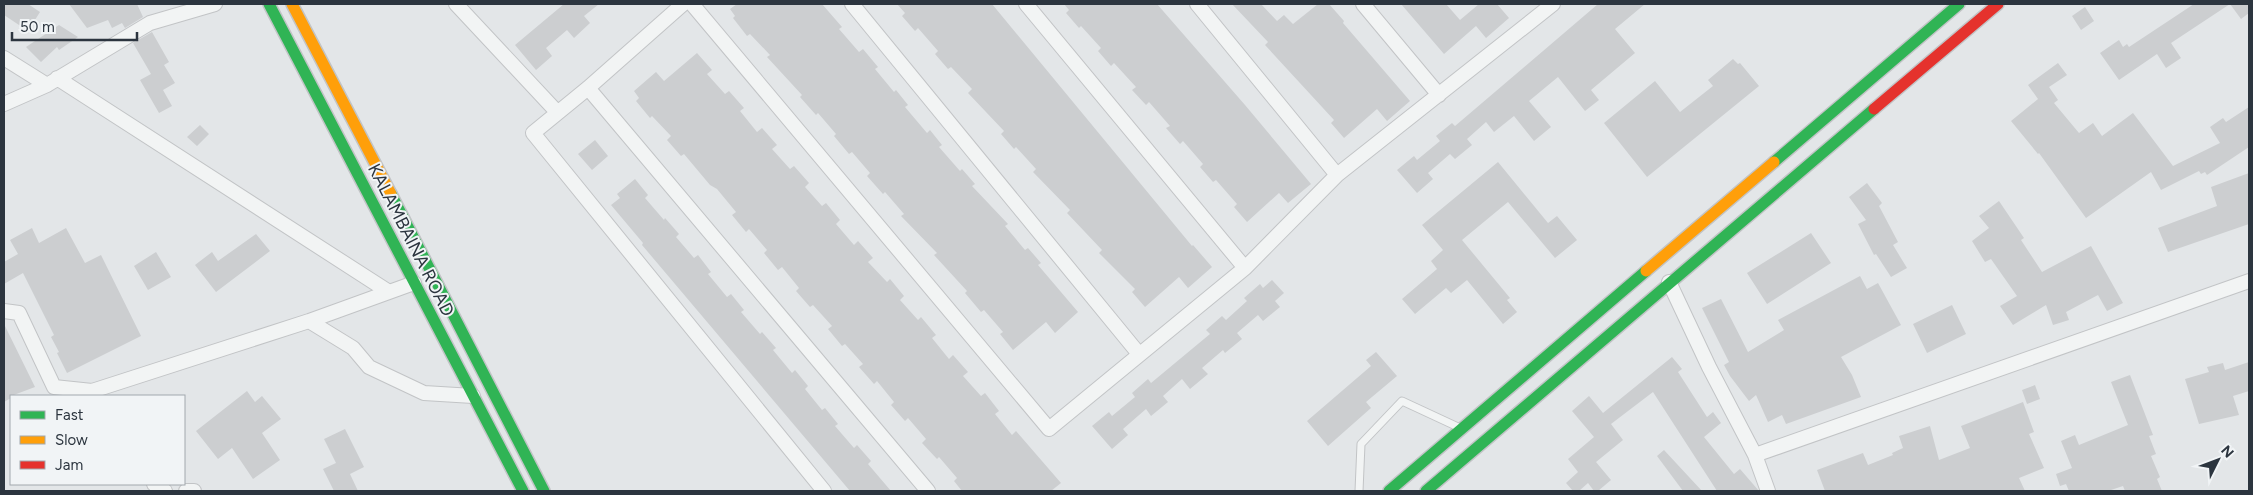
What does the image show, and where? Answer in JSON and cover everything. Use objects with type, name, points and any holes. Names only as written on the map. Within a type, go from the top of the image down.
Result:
[{"type":"main road","name":"KALAMBAINA ROAD","points":[[269,4],[523,491]]},
{"type":"main road","name":"KALAMBAINA ROAD","points":[[292,4],[544,491]]},
{"type":"main road","points":[[1426,491],[1669,282],[1998,4]]},
{"type":"main road","points":[[1389,491],[1950,7]]},
{"type":"street","points":[[4,104],[52,82],[150,23],[215,4]]},
{"type":"street","points":[[456,4],[557,112]]},
{"type":"street","points":[[683,4],[588,88],[533,133],[824,491]]},
{"type":"street","points":[[692,4],[1049,429],[1245,268],[1337,175],[1553,4]]},
{"type":"street","points":[[852,4],[1139,354]]},
{"type":"street","points":[[1026,4],[1245,268]]},
{"type":"street","points":[[1197,4],[1337,175]]},
{"type":"street","points":[[1363,4],[1439,95]]},
{"type":"street","points":[[1530,4],[1540,15]]},
{"type":"street","points":[[4,58],[52,82],[390,292]]},
{"type":"street","points":[[588,88],[928,491]]},
{"type":"street","points":[[1755,455],[2249,281]]},
{"type":"street","points":[[1669,282],[1709,367],[1755,455],[1768,491]]},
{"type":"street","points":[[4,311],[18,313],[54,387],[93,394],[309,321],[414,283]]},
{"type":"street","points":[[309,321],[353,348],[369,367],[424,392],[473,396]]},
{"type":"street","points":[[186,491],[194,491]]},
{"type":"lane","points":[[1359,491],[1360,444],[1402,401],[1463,429]]},
{"type":"building","points":[[4,4],[28,4],[40,12],[28,31],[4,15]]},
{"type":"building","points":[[69,4],[137,4],[143,17],[125,28],[122,23],[112,28],[108,20],[87,28]]},
{"type":"building","points":[[564,4],[599,4],[584,16],[590,23],[574,38],[567,30],[546,48],[552,56],[536,70],[515,45]]},
{"type":"building","points":[[737,4],[822,4],[842,27],[839,29],[859,52],[863,49],[878,67],[875,69],[894,92],[896,90],[908,105],[905,107],[927,133],[930,130],[942,145],[939,147],[960,171],[962,169],[975,184],[972,186],[1008,224],[1005,226],[1025,250],[1028,248],[1041,263],[1038,265],[1078,312],[1055,333],[1046,322],[1013,350],[1000,334],[1003,332],[984,310],[981,312],[965,293],[967,291],[934,255],[937,253],[901,216],[904,214],[885,192],[883,194],[867,176],[870,173],[852,152],[849,154],[834,136],[836,134],[818,113],[816,115],[800,97],[802,95],[767,57],[770,55],[750,34],[747,36],[733,18],[735,16],[730,9]]},
{"type":"building","points":[[897,4],[992,4],[1192,246],[1212,267],[1188,288],[1179,277],[1145,307],[1132,292],[1135,289],[1099,253],[1102,250],[1067,213],[1070,210],[1033,172],[1036,169],[1016,147],[1014,149],[1001,134],[1004,131],[968,93],[972,89],[951,67],[948,69],[935,54],[938,51],[918,28],[915,31],[902,16],[905,13]]},
{"type":"building","points":[[1064,4],[1157,4],[1311,184],[1288,203],[1279,193],[1247,222],[1234,207],[1237,204],[1216,180],[1213,182],[1200,167],[1203,164],[1183,141],[1180,144],[1166,128],[1170,126],[1149,102],[1146,105],[1132,90],[1136,87],[1114,63],[1111,66],[1098,51],[1101,48],[1066,13],[1069,10]]},
{"type":"building","points":[[1232,4],[1261,4],[1277,21],[1284,15],[1293,24],[1318,4],[1329,4],[1410,101],[1387,121],[1377,109],[1344,138],[1331,123],[1334,120],[1265,45],[1268,42]]},
{"type":"building","points":[[1401,4],[1446,4],[1460,20],[1479,4],[1497,4],[1509,18],[1486,38],[1476,26],[1444,54]]},
{"type":"building","points":[[1598,4],[1645,4],[1615,29],[1635,53],[1591,90],[1599,100],[1585,111],[1558,77],[1529,101],[1551,127],[1534,141],[1514,116],[1494,132],[1486,122],[1467,139],[1472,145],[1455,159],[1450,154],[1428,173],[1433,179],[1417,193],[1397,170],[1414,156],[1417,160],[1440,141],[1436,136],[1452,123],[1455,126]]},
{"type":"building","points":[[2194,4],[2230,4],[2171,43],[2181,58],[2166,68],[2157,54],[2119,80],[2100,53],[2119,40],[2123,47],[2127,44],[2129,47]]},
{"type":"building","points":[[2230,4],[2249,4],[2249,13],[2241,19]]},
{"type":"building","points":[[2085,7],[2094,21],[2081,30],[2072,16]]},
{"type":"building","points":[[59,25],[78,37],[59,50],[57,47],[41,62],[26,47]]},
{"type":"building","points":[[152,32],[169,62],[164,65],[175,83],[163,90],[172,106],[159,113],[140,80],[151,74],[133,43]]},
{"type":"building","points":[[697,53],[712,70],[707,74],[725,94],[729,91],[744,108],[740,111],[757,132],[762,128],[777,145],[772,149],[790,169],[794,166],[809,183],[805,187],[822,206],[826,203],[840,220],[836,224],[854,245],[858,241],[873,258],[868,262],[887,282],[890,279],[904,296],[900,300],[918,320],[921,317],[936,335],[932,338],[949,359],[953,355],[968,372],[963,376],[981,396],[985,393],[999,411],[995,414],[1012,435],[1016,431],[1061,483],[1051,491],[962,491],[954,481],[957,478],[939,457],[937,459],[922,443],[926,439],[908,418],[905,421],[891,405],[894,402],[877,381],[874,384],[859,367],[863,364],[845,344],[842,346],[828,329],[832,326],[813,305],[810,307],[796,291],[799,288],[782,267],[778,270],[764,253],[767,250],[749,229],[746,232],[732,215],[736,212],[717,189],[710,185],[684,154],[681,156],[667,140],[671,136],[652,116],[650,118],[636,101],[639,98],[634,91],[656,72],[664,81]]},
{"type":"building","points":[[1733,59],[1738,64],[1740,63],[1759,86],[1647,177],[1604,123],[1655,81],[1680,112],[1713,86],[1708,80]]},
{"type":"building","points":[[2058,63],[2067,75],[2049,87],[2058,100],[2054,103],[2079,133],[2093,123],[2102,136],[2133,113],[2173,166],[2220,143],[2210,127],[2223,118],[2226,122],[2249,107],[2249,147],[2207,175],[2205,172],[2201,174],[2199,171],[2161,190],[2151,172],[2086,218],[2039,153],[2011,121],[2038,99],[2028,85]]},
{"type":"building","points":[[200,125],[209,134],[197,146],[187,137]]},
{"type":"building","points":[[595,140],[608,156],[592,170],[578,154]]},
{"type":"building","points":[[1498,162],[1548,223],[1557,216],[1577,240],[1555,258],[1508,202],[1462,240],[1510,298],[1507,300],[1517,312],[1503,324],[1467,280],[1451,293],[1446,288],[1415,314],[1402,299],[1437,269],[1431,261],[1443,250],[1422,225]]},
{"type":"building","points":[[2249,173],[2249,224],[2168,252],[2158,228],[2217,206],[2211,187]]},
{"type":"building","points":[[635,179],[648,195],[645,198],[679,234],[676,237],[694,258],[698,255],[711,272],[708,274],[727,297],[731,294],[744,310],[741,312],[760,334],[762,332],[776,348],[773,350],[792,373],[795,370],[808,386],[805,389],[822,410],[825,408],[838,424],[835,426],[854,448],[857,445],[871,461],[868,464],[891,491],[850,491],[642,245],[643,243],[611,205],[620,198],[617,194]]},
{"type":"building","points":[[1867,183],[1882,203],[1879,206],[1898,242],[1893,245],[1907,268],[1891,277],[1876,254],[1874,255],[1858,224],[1866,220],[1849,197]]},
{"type":"building","points":[[1999,201],[2024,238],[2021,240],[2042,272],[2091,246],[2123,303],[2107,311],[2098,295],[2066,312],[2069,320],[2053,325],[2046,305],[2013,325],[2000,306],[2017,296],[1991,259],[1985,262],[1972,241],[1989,228],[1979,216]]},
{"type":"building","points":[[32,228],[39,243],[66,228],[85,263],[101,255],[141,336],[67,373],[51,337],[54,335],[23,273],[4,284],[4,262],[18,254],[10,240]]},
{"type":"building","points":[[1811,233],[1831,263],[1767,304],[1747,273]]},
{"type":"building","points":[[256,234],[270,251],[216,292],[195,265],[212,252],[218,261]]},
{"type":"building","points":[[156,252],[171,277],[148,290],[134,266]]},
{"type":"building","points":[[1860,276],[1867,289],[1878,283],[1901,325],[1841,357],[1852,375],[1861,397],[1786,424],[1782,415],[1768,422],[1756,395],[1749,401],[1730,376],[1724,365],[1729,362],[1702,308],[1721,299],[1748,352],[1784,330],[1778,320]]},
{"type":"building","points":[[1272,280],[1284,293],[1275,301],[1280,307],[1263,321],[1258,315],[1237,333],[1242,339],[1225,353],[1223,350],[1202,368],[1208,374],[1190,389],[1182,379],[1163,396],[1168,402],[1151,416],[1146,409],[1123,429],[1128,435],[1112,449],[1092,426],[1109,412],[1112,416],[1135,397],[1132,393],[1148,379],[1151,383],[1210,334],[1206,330],[1222,316],[1226,320],[1247,301],[1244,298],[1260,284],[1263,288]]},
{"type":"building","points":[[1952,305],[1966,334],[1927,353],[1913,324]]},
{"type":"building","points":[[4,324],[35,387],[10,395],[10,399],[4,402]]},
{"type":"building","points":[[1376,352],[1397,376],[1366,402],[1371,408],[1328,446],[1307,421],[1371,366],[1366,360]]},
{"type":"building","points":[[1672,357],[1682,369],[1678,372],[1707,417],[1713,412],[1721,423],[1704,437],[1734,474],[1740,469],[1759,491],[1717,491],[1653,392],[1611,424],[1623,440],[1596,462],[1611,480],[1598,491],[1594,491],[1588,483],[1579,491],[1573,491],[1566,483],[1578,472],[1568,459],[1594,437],[1572,411],[1589,396],[1603,413]]},
{"type":"building","points":[[2249,362],[2249,391],[2233,396],[2239,415],[2199,424],[2185,379],[2209,372],[2207,367],[2223,363],[2225,370]]},
{"type":"building","points":[[2130,375],[2153,435],[2149,436],[2156,454],[2151,456],[2160,477],[2157,479],[2162,491],[2125,491],[2123,486],[2108,491],[2069,491],[2066,484],[2060,486],[2056,474],[2072,468],[2061,441],[2075,435],[2079,445],[2128,425],[2111,382]]},
{"type":"building","points":[[2035,385],[2040,399],[2027,404],[2022,390]]},
{"type":"building","points":[[247,391],[255,402],[262,396],[281,419],[262,433],[280,460],[253,479],[232,448],[218,459],[196,431]]},
{"type":"building","points":[[2023,402],[2034,432],[2029,434],[2044,468],[2019,478],[2025,491],[1825,491],[1817,470],[1863,453],[1868,465],[1893,455],[1892,453],[1903,448],[1899,436],[1930,426],[1939,460],[1970,448],[1961,426]]},
{"type":"building","points":[[345,429],[364,467],[350,474],[358,491],[334,491],[323,469],[336,463],[324,439]]},
{"type":"building","points":[[1664,450],[1702,491],[1683,491],[1657,456]]},
{"type":"traffic: fast","points":[[269,4],[523,491]]},
{"type":"traffic: fast","points":[[1774,162],[1959,4]]},
{"type":"traffic: fast","points":[[1426,491],[1874,109]]},
{"type":"traffic: fast","points":[[391,194],[544,491]]},
{"type":"traffic: fast","points":[[1389,491],[1646,271]]},
{"type":"traffic: slow","points":[[292,4],[391,194]]},
{"type":"traffic: slow","points":[[1646,271],[1774,162]]},
{"type":"traffic: jam","points":[[1874,109],[1998,4]]}]
